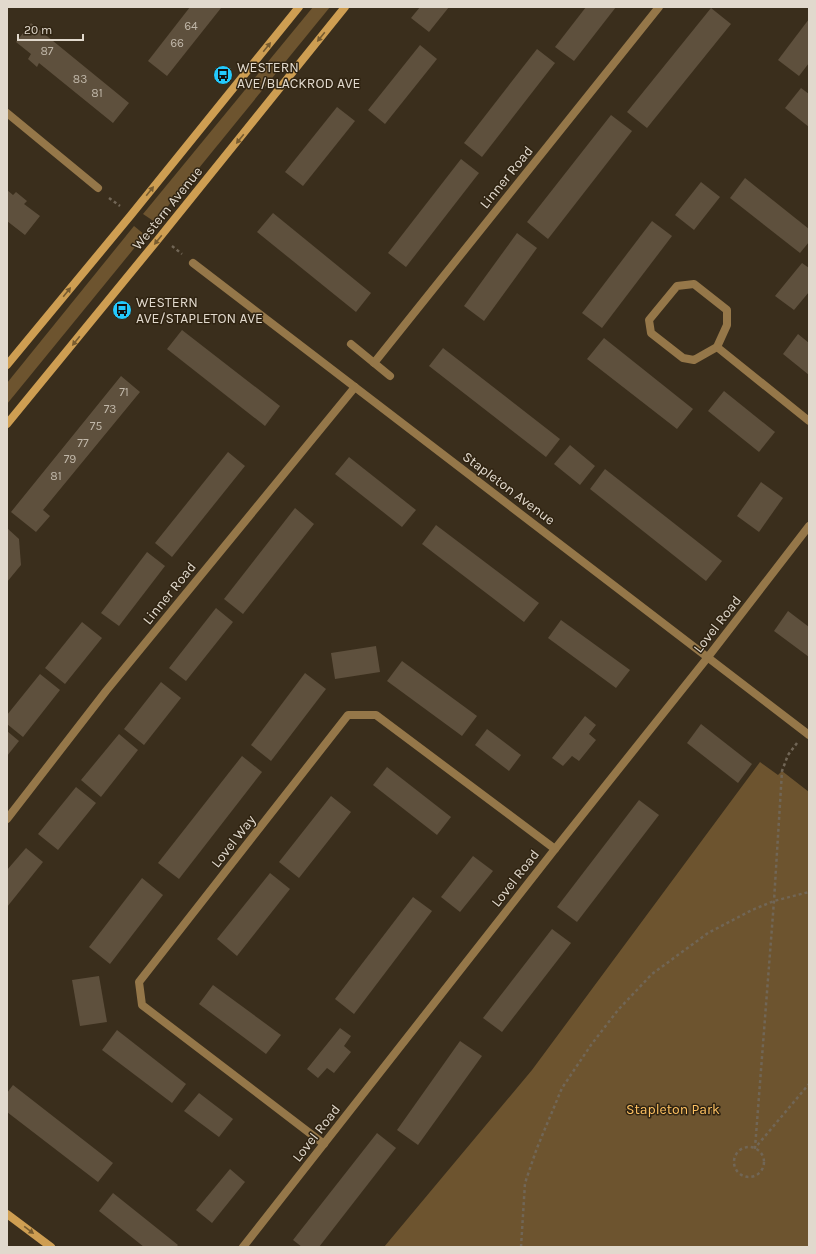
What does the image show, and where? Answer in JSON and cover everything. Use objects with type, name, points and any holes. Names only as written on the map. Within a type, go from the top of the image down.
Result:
[{"type":"street","name":"Western Avenue","points":[[7,365],[299,7]]},
{"type":"street","name":"Western Avenue","points":[[7,424],[345,7]]},
{"type":"street","name":"Linner Road","points":[[374,363],[659,7]]},
{"type":"street","points":[[7,113],[98,188]]},
{"type":"street","name":"Stapleton Avenue","points":[[193,263],[807,733]]},
{"type":"street","points":[[694,284],[727,310],[727,325],[717,347],[694,360],[683,358],[651,333],[649,320],[677,286],[694,284]]},
{"type":"street","points":[[351,344],[390,376]]},
{"type":"street","points":[[717,347],[809,421]]},
{"type":"street","name":"Linner Road","points":[[7,819],[106,691],[355,387]]},
{"type":"street","name":"Lovel Road","points":[[243,1247],[555,849],[708,657],[809,526]]},
{"type":"street","name":"Lovel Way","points":[[324,1144],[142,1005],[139,982],[348,715],[376,715],[555,849]]},
{"type":"street","points":[[7,1214],[51,1247]]},
{"type":"path","points":[[98,188],[131,214]]},
{"type":"path","points":[[160,237],[193,263]]},
{"type":"path","points":[[755,1148],[774,901],[782,771],[788,755],[807,733]]},
{"type":"path","points":[[522,1247],[525,1182],[537,1148],[562,1088],[591,1045],[618,1010],[652,974],[708,933],[752,910],[774,901],[809,892]]},
{"type":"path","points":[[755,1148],[809,1084]]},
{"type":"path","points":[[750,1146],[755,1148],[762,1154],[764,1164],[759,1173],[750,1177],[745,1177],[737,1171],[734,1157],[740,1149],[750,1146]]},
{"type":"green space","points":[[313,7],[330,7],[155,222],[143,214]]},
{"type":"green space","points":[[134,226],[145,235],[7,404],[7,383]]},
{"type":"green space","name":"Stapleton Park","points":[[760,762],[778,775],[782,771],[809,792],[809,1247],[384,1247],[532,1070]]},
{"type":"building","points":[[190,7],[221,8],[167,76],[148,61]]},
{"type":"building","points":[[420,7],[449,7],[429,32],[411,18]]},
{"type":"building","points":[[586,7],[616,7],[574,61],[555,47]]},
{"type":"building","points":[[711,8],[731,24],[647,128],[627,112]]},
{"type":"building","points":[[809,19],[809,63],[799,76],[778,60]]},
{"type":"building","points":[[31,23],[129,103],[113,123],[39,63],[37,67],[28,59],[31,54],[16,42]]},
{"type":"building","points":[[420,45],[437,59],[385,124],[368,110]]},
{"type":"building","points":[[537,49],[555,63],[482,157],[464,143]]},
{"type":"building","points":[[801,88],[809,94],[809,127],[785,108]]},
{"type":"building","points":[[337,107],[355,121],[303,186],[285,172]]},
{"type":"building","points":[[611,115],[632,131],[548,239],[527,222]]},
{"type":"building","points":[[461,159],[479,173],[406,267],[388,253]]},
{"type":"building","points":[[745,178],[809,229],[809,242],[800,253],[730,198]]},
{"type":"building","points":[[701,182],[720,197],[694,230],[675,215]]},
{"type":"building","points":[[7,190],[13,195],[16,192],[27,201],[24,204],[40,216],[25,235],[7,221]]},
{"type":"building","points":[[273,213],[371,293],[356,312],[257,232]]},
{"type":"building","points":[[652,221],[672,236],[602,328],[582,313]]},
{"type":"building","points":[[517,233],[537,248],[484,321],[464,306]]},
{"type":"building","points":[[802,263],[809,268],[809,292],[794,310],[775,296]]},
{"type":"building","points":[[182,330],[280,406],[265,426],[167,349]]},
{"type":"building","points":[[798,334],[809,343],[809,375],[783,354]]},
{"type":"building","points":[[604,338],[693,409],[677,429],[587,359]]},
{"type":"building","points":[[443,348],[560,439],[546,457],[429,366]]},
{"type":"building","points":[[121,376],[140,392],[43,510],[50,516],[36,532],[11,512]]},
{"type":"building","points":[[724,391],[775,432],[759,452],[708,411]]},
{"type":"building","points":[[570,445],[595,466],[580,485],[554,464]]},
{"type":"building","points":[[228,452],[245,466],[172,557],[155,543]]},
{"type":"building","points":[[349,457],[416,510],[402,527],[335,474]]},
{"type":"building","points":[[605,469],[722,561],[706,581],[590,489]]},
{"type":"building","points":[[761,482],[783,498],[759,532],[737,516]]},
{"type":"building","points":[[295,508],[314,524],[243,614],[224,599]]},
{"type":"building","points":[[436,525],[539,603],[524,622],[422,544]]},
{"type":"building","points":[[7,528],[19,539],[21,565],[7,582]]},
{"type":"building","points":[[147,552],[165,566],[119,626],[101,613]]},
{"type":"building","points":[[216,608],[233,622],[186,681],[169,668]]},
{"type":"building","points":[[788,611],[809,627],[809,657],[774,631]]},
{"type":"building","points":[[561,620],[630,670],[616,688],[548,638]]},
{"type":"building","points":[[82,622],[102,638],[65,684],[45,668]]},
{"type":"building","points":[[376,646],[380,672],[335,679],[331,653]]},
{"type":"building","points":[[402,661],[477,716],[462,736],[387,681]]},
{"type":"building","points":[[305,673],[326,689],[271,761],[251,745]]},
{"type":"building","points":[[40,674],[60,690],[23,737],[7,724],[7,715]]},
{"type":"building","points":[[161,682],[181,698],[144,745],[124,729]]},
{"type":"building","points":[[585,716],[596,725],[589,734],[596,740],[579,761],[572,756],[563,766],[552,758]]},
{"type":"building","points":[[701,724],[752,764],[738,783],[687,743]]},
{"type":"building","points":[[487,729],[521,755],[509,771],[475,745]]},
{"type":"building","points":[[7,731],[19,741],[7,756]]},
{"type":"building","points":[[119,734],[138,750],[101,797],[81,780]]},
{"type":"building","points":[[242,756],[262,772],[179,879],[158,863]]},
{"type":"building","points":[[387,767],[451,817],[437,835],[373,785]]},
{"type":"building","points":[[76,787],[96,803],[58,850],[38,834]]},
{"type":"building","points":[[331,796],[351,812],[299,878],[279,862]]},
{"type":"building","points":[[639,800],[659,815],[577,922],[557,907]]},
{"type":"building","points":[[26,848],[43,862],[7,907],[7,870]]},
{"type":"building","points":[[473,856],[493,871],[460,912],[441,897]]},
{"type":"building","points":[[270,873],[290,889],[237,956],[217,939]]},
{"type":"building","points":[[142,878],[163,895],[110,964],[89,947]]},
{"type":"building","points":[[413,897],[432,911],[354,1014],[335,999]]},
{"type":"building","points":[[552,929],[571,943],[502,1032],[483,1018]]},
{"type":"building","points":[[99,976],[107,1022],[80,1026],[72,980]]},
{"type":"building","points":[[213,985],[281,1035],[266,1054],[199,1004]]},
{"type":"building","points":[[340,1028],[351,1036],[344,1046],[351,1052],[334,1073],[327,1068],[318,1078],[307,1069]]},
{"type":"building","points":[[117,1030],[186,1084],[172,1103],[102,1050]]},
{"type":"building","points":[[460,1041],[482,1056],[418,1145],[397,1130]]},
{"type":"building","points":[[13,1085],[113,1163],[98,1182],[7,1112],[7,1093]]},
{"type":"building","points":[[199,1093],[233,1119],[219,1137],[184,1111]]},
{"type":"building","points":[[377,1133],[396,1148],[319,1247],[302,1247],[293,1240]]},
{"type":"building","points":[[230,1169],[245,1182],[212,1223],[196,1210]]},
{"type":"building","points":[[113,1193],[178,1245],[176,1247],[144,1247],[99,1211]]},
{"type":"place","name":"WESTERN AVE/BLACKROD AVE","points":[[223,75]]},
{"type":"place","name":"WESTERN AVE/STAPLETON AVE","points":[[122,310]]}]
